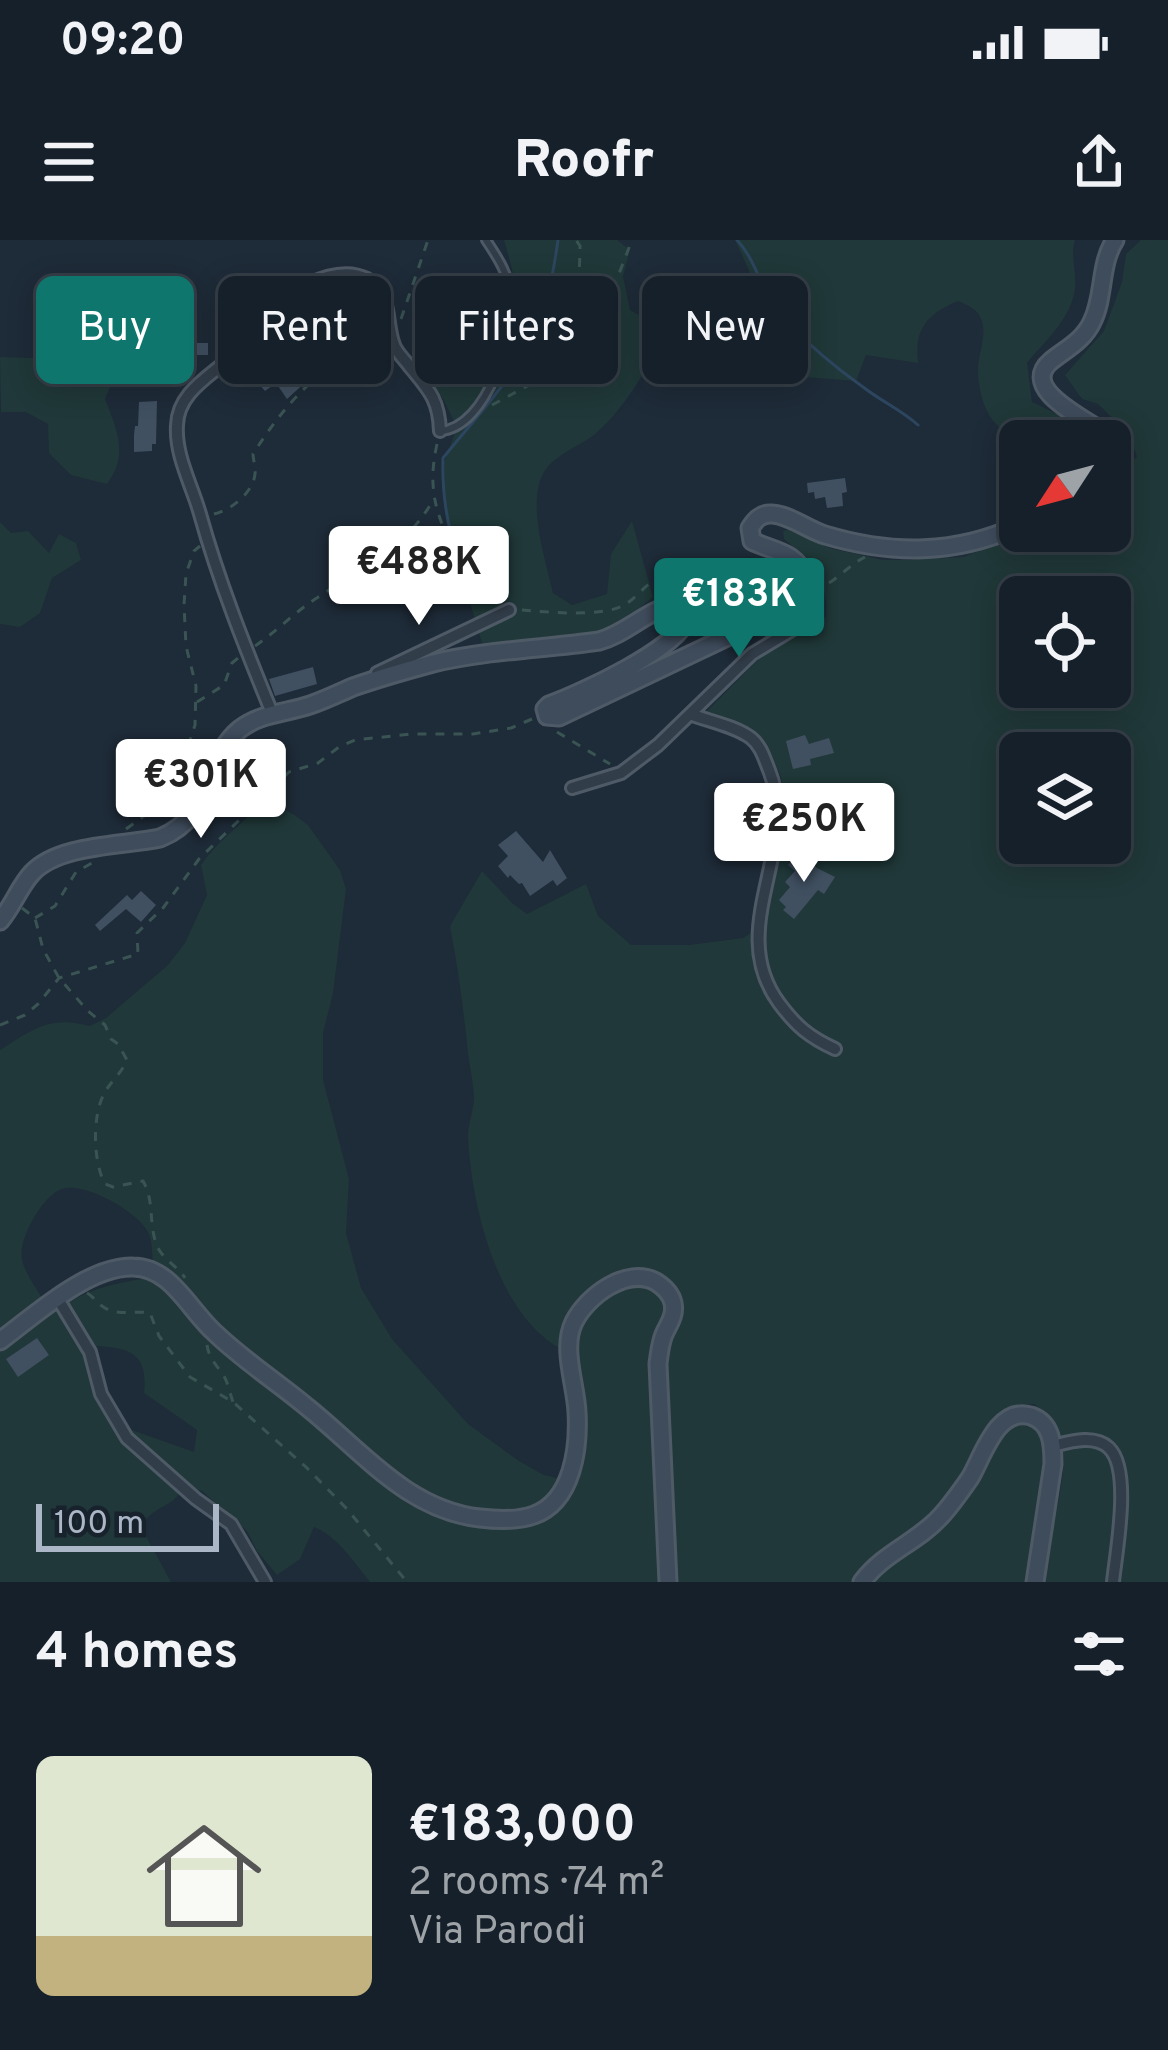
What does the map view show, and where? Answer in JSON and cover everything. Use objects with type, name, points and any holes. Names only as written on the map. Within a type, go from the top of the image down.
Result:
[{"type":"street","points":[[1086,420],[1052,397],[1042,381],[1047,365],[1078,341],[1100,304],[1104,265],[1100,240]]},
{"type":"street","points":[[1104,265],[1115,240]]},
{"type":"street","points":[[272,713],[206,542],[178,448],[177,418],[194,388],[233,356],[262,318],[298,290],[338,275],[367,279],[384,297],[394,347],[432,394],[440,431]]},
{"type":"street","points":[[0,921],[33,872],[48,860],[172,833],[199,806],[224,746],[242,728],[272,713],[432,664],[608,639],[665,607],[684,612],[684,629],[587,691],[549,705],[544,712],[549,717],[563,716],[765,619],[795,598],[802,583],[798,566],[788,556],[755,544],[750,537],[752,523],[762,515],[777,514],[824,535],[914,550],[942,550],[999,533]]},
{"type":"street","points":[[572,788],[621,773],[658,745],[752,654],[810,620],[812,605],[795,598]]},
{"type":"street","points":[[351,688],[509,610]]},
{"type":"street","points":[[690,714],[747,734],[760,748],[778,791],[778,832],[756,944],[762,974],[787,1014],[809,1037],[836,1049]]},
{"type":"street","points":[[0,1341],[75,1287],[108,1270],[134,1267],[158,1272],[212,1331],[398,1485],[460,1515],[519,1519],[545,1509],[561,1493],[571,1473],[578,1414],[570,1336],[574,1322],[616,1283],[637,1277],[655,1282],[669,1293],[674,1306],[658,1364],[668,1582]]},
{"type":"street","points":[[58,1299],[90,1352],[101,1394],[127,1438],[231,1524],[265,1582]]},
{"type":"street","points":[[862,1582],[884,1558],[941,1516],[995,1432],[1020,1415],[1038,1419],[1049,1430],[1053,1446],[1035,1582]]},
{"type":"street","points":[[1053,1446],[1097,1442],[1109,1448],[1117,1461],[1121,1480],[1113,1582]]},
{"type":"lane","points":[[440,431],[462,425],[475,412],[504,350],[511,315],[510,287],[486,240]]},
{"type":"path","points":[[200,515],[225,512],[239,501],[255,476],[253,454],[273,422],[332,365],[364,345],[394,347],[428,240]]},
{"type":"path","points":[[576,240],[579,276]]},
{"type":"path","points":[[617,276],[632,240]]},
{"type":"path","points":[[475,412],[532,384]]},
{"type":"path","points":[[440,431],[432,467],[433,500],[465,578],[472,586],[511,596],[515,602],[509,610]]},
{"type":"path","points":[[197,702],[224,685],[232,663],[247,651],[391,550],[421,521],[433,500]]},
{"type":"path","points":[[128,829],[164,801],[197,714],[186,646],[186,574],[194,551],[206,542]]},
{"type":"path","points":[[665,607],[674,599],[675,581],[689,573],[715,573],[770,596],[795,598],[829,586],[868,556]]},
{"type":"path","points":[[509,610],[564,614],[616,609],[655,580],[664,584],[665,607]]},
{"type":"path","points":[[0,1025],[26,1016],[59,978],[138,954],[137,933],[163,908],[199,859],[289,772],[325,759],[355,740],[473,734],[511,728],[544,712]]},
{"type":"path","points":[[552,728],[621,773]]},
{"type":"path","points":[[34,918],[55,906],[76,872],[99,861],[98,848]]},
{"type":"path","points":[[12,904],[34,918],[43,949],[59,978],[105,1025],[127,1060],[105,1090],[96,1114],[98,1171],[104,1184],[113,1187],[142,1181],[152,1203],[154,1240],[190,1287]]},
{"type":"path","points":[[75,1287],[96,1298],[102,1307],[124,1314],[150,1313],[159,1336],[190,1377],[233,1402],[306,1467],[407,1582]]},
{"type":"path","points":[[207,1343],[233,1402]]},
{"type":"green space","points":[[504,240],[617,240],[630,250],[623,276],[630,310],[642,317],[642,375],[595,434],[547,467],[537,501],[539,533],[553,593],[572,605],[607,594],[611,554],[632,521],[653,597],[614,628],[585,635],[482,643],[446,521],[444,463],[457,427],[430,384],[618,384],[618,276],[513,275]]},
{"type":"green space","points":[[735,240],[1075,240],[1073,300],[1027,363],[1032,402],[1069,420],[999,420],[997,425],[981,395],[982,321],[958,301],[925,324],[918,341],[918,363],[866,355],[856,381],[808,377],[808,276],[752,276]]},
{"type":"green space","points":[[1141,240],[1168,240],[1168,1582],[1043,1582],[1063,1456],[1058,1429],[1034,1404],[1000,1412],[936,1511],[878,1554],[853,1582],[676,1582],[665,1363],[681,1310],[679,1294],[660,1276],[625,1273],[563,1333],[561,1349],[520,1311],[492,1255],[475,1194],[468,1137],[473,1089],[450,926],[482,871],[527,914],[586,884],[598,916],[631,945],[689,945],[743,938],[766,923],[786,819],[781,777],[753,729],[706,712],[768,650],[826,617],[821,582],[784,539],[783,531],[790,529],[829,548],[883,560],[964,557],[999,543],[999,552],[1131,552],[1131,462],[1137,457],[1131,420],[1115,420],[1098,404],[1082,399],[1065,375],[1104,331],[1122,282],[1126,254]]},
{"type":"green space","points":[[0,357],[36,358],[36,384],[111,384],[105,399],[119,453],[107,484],[71,475],[49,453],[48,424],[26,412],[1,412]]},
{"type":"green space","points":[[0,522],[11,533],[28,531],[49,553],[59,534],[76,543],[81,560],[52,578],[40,613],[20,627],[0,624]]},
{"type":"green space","points":[[696,579],[770,603],[742,623],[706,639],[694,631],[696,611],[676,587]]},
{"type":"green space","points":[[266,799],[308,825],[340,870],[346,889],[323,1033],[323,1080],[349,1179],[346,1233],[361,1288],[392,1339],[468,1424],[519,1461],[560,1479],[546,1497],[523,1510],[464,1507],[398,1474],[212,1320],[153,1262],[149,1234],[135,1217],[84,1190],[57,1191],[34,1218],[22,1259],[44,1301],[0,1331],[0,1050],[42,1026],[64,1022],[90,1026],[106,1018],[168,965],[185,943],[207,895],[201,865]]},
{"type":"green space","points":[[156,1279],[203,1330],[320,1425],[386,1486],[415,1504],[526,1525],[558,1505],[576,1475],[583,1439],[577,1352],[584,1323],[618,1290],[650,1287],[666,1307],[650,1361],[660,1582],[370,1582],[338,1543],[314,1527],[300,1559],[277,1575],[247,1531],[202,1491],[185,1486],[144,1521],[147,1538],[171,1582],[0,1582],[0,1350],[57,1310],[84,1355],[96,1398],[112,1423],[194,1452],[197,1430],[144,1393],[140,1361],[127,1351],[96,1346],[68,1303],[94,1290]]},
{"type":"green space","points":[[1018,1423],[1038,1430],[1044,1448],[1025,1582],[871,1582],[968,1491],[1003,1433]]},
{"type":"building","points":[[194,343],[208,343],[208,355],[194,355]]},
{"type":"building","points":[[277,384],[304,384],[287,399]]},
{"type":"building","points":[[157,401],[156,444],[152,451],[134,452],[139,402]]},
{"type":"building","points":[[845,478],[843,506],[827,508],[825,497],[815,499],[814,492],[808,493],[807,483]]},
{"type":"building","points":[[313,667],[317,684],[275,696],[269,679]]},
{"type":"building","points":[[805,735],[809,744],[829,738],[834,753],[793,769],[786,741]]},
{"type":"building","points":[[516,831],[543,862],[550,850],[567,878],[557,886],[553,880],[530,896],[522,883],[508,878],[498,866],[508,856],[498,845]]},
{"type":"building","points":[[798,852],[835,877],[824,894],[818,890],[794,919],[779,900],[790,887],[785,882],[795,871],[788,865]]},
{"type":"building","points":[[141,891],[156,905],[141,922],[126,909],[100,931],[95,925],[127,895],[132,900]]},
{"type":"building","points":[[37,1338],[49,1355],[18,1377],[6,1359]]},
{"type":"waterway","points":[[495,586],[478,578],[459,556],[445,505],[443,458],[530,343],[545,304],[558,240]]},
{"type":"waterway","points":[[737,240],[785,320],[843,372],[918,425]]}]
